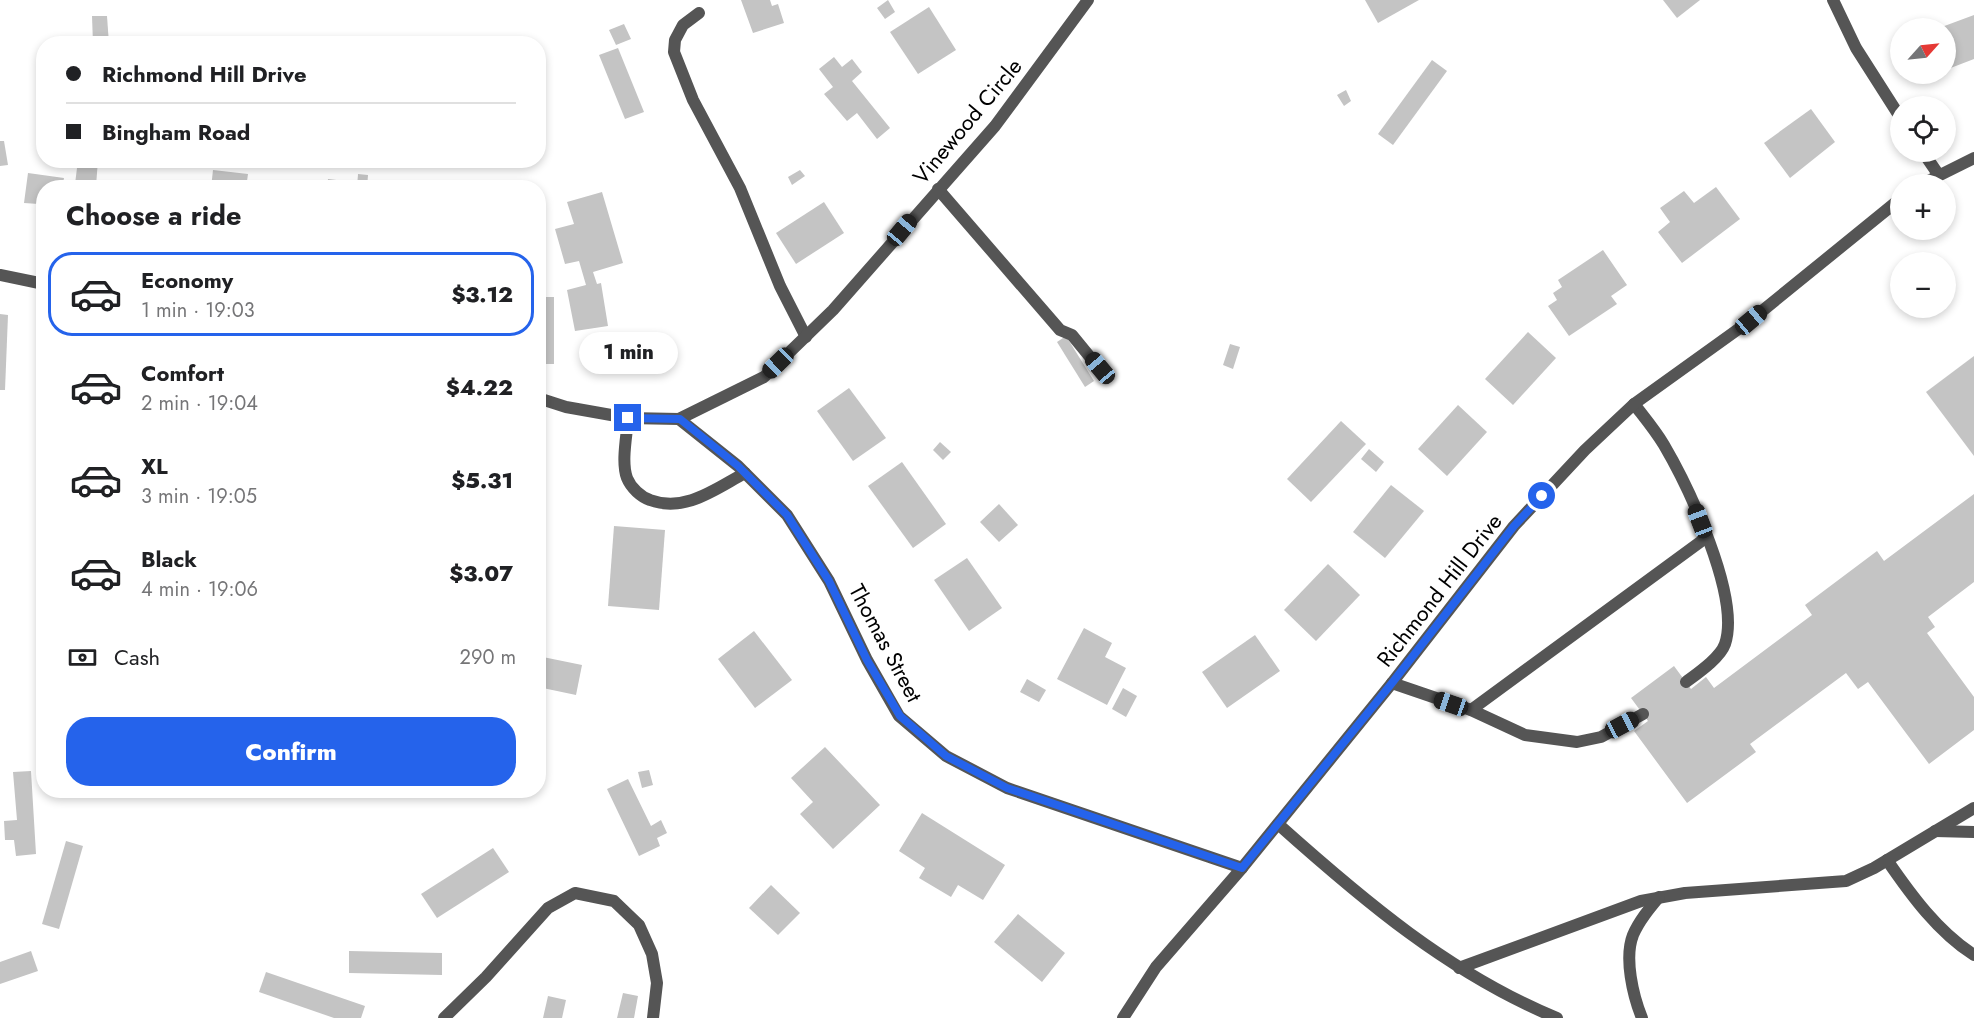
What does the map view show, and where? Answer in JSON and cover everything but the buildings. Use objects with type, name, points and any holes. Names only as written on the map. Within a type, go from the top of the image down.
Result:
[{"type":"street","name":"Vinewood Circle","points":[[680,419],[764,377],[833,310],[995,126],[1088,0]]},
{"type":"street","points":[[1833,0],[1856,48],[1890,101]]},
{"type":"street","points":[[699,13],[683,25],[675,39],[674,52],[693,100],[740,188],[780,286],[806,337]]},
{"type":"street","points":[[1930,162],[1938,174],[1974,158]]},
{"type":"street","points":[[938,189],[1060,330],[1072,335],[1100,368]]},
{"type":"street","name":"Richmond Hill Drive","points":[[1124,1018],[1156,967],[1278,824],[1392,683],[1514,526],[1585,450],[1634,404],[1751,320],[1890,207]]},
{"type":"street","points":[[0,275],[36,282]]},
{"type":"street","points":[[546,401],[566,407],[628,418],[680,419]]},
{"type":"street","points":[[1634,404],[1663,443],[1683,479],[1721,578],[1728,617],[1725,645],[1702,670],[1686,682]]},
{"type":"street","points":[[628,418],[625,469],[627,480],[641,497],[666,506],[696,500],[745,473]]},
{"type":"street","name":"Thomas Street","points":[[680,419],[745,473],[787,515],[829,581],[867,660],[900,716],[946,756],[1007,788],[1242,868]]},
{"type":"street","points":[[1471,710],[1707,537]]},
{"type":"street","points":[[1392,683],[1471,710],[1526,735],[1576,742],[1602,737],[1643,714]]},
{"type":"street","points":[[1459,968],[1589,918],[1659,897],[1846,881],[1887,860],[1974,808]]},
{"type":"street","points":[[1278,824],[1350,888],[1459,968],[1514,1000],[1557,1018]]},
{"type":"street","points":[[1935,831],[1974,832]]},
{"type":"street","points":[[1887,860],[1917,902],[1963,948],[1974,955]]},
{"type":"street","points":[[444,1018],[486,977],[548,908],[574,893],[614,901],[639,925],[652,954],[657,983],[653,1018]]},
{"type":"street","points":[[1642,1018],[1631,963],[1632,937],[1644,914],[1659,897]]},
{"type":"route","points":[[628,418],[680,419],[738,466],[787,515],[829,581],[867,660],[900,716],[946,756],[1007,788],[1242,868],[1392,683],[1514,526],[1542,496]]}]
